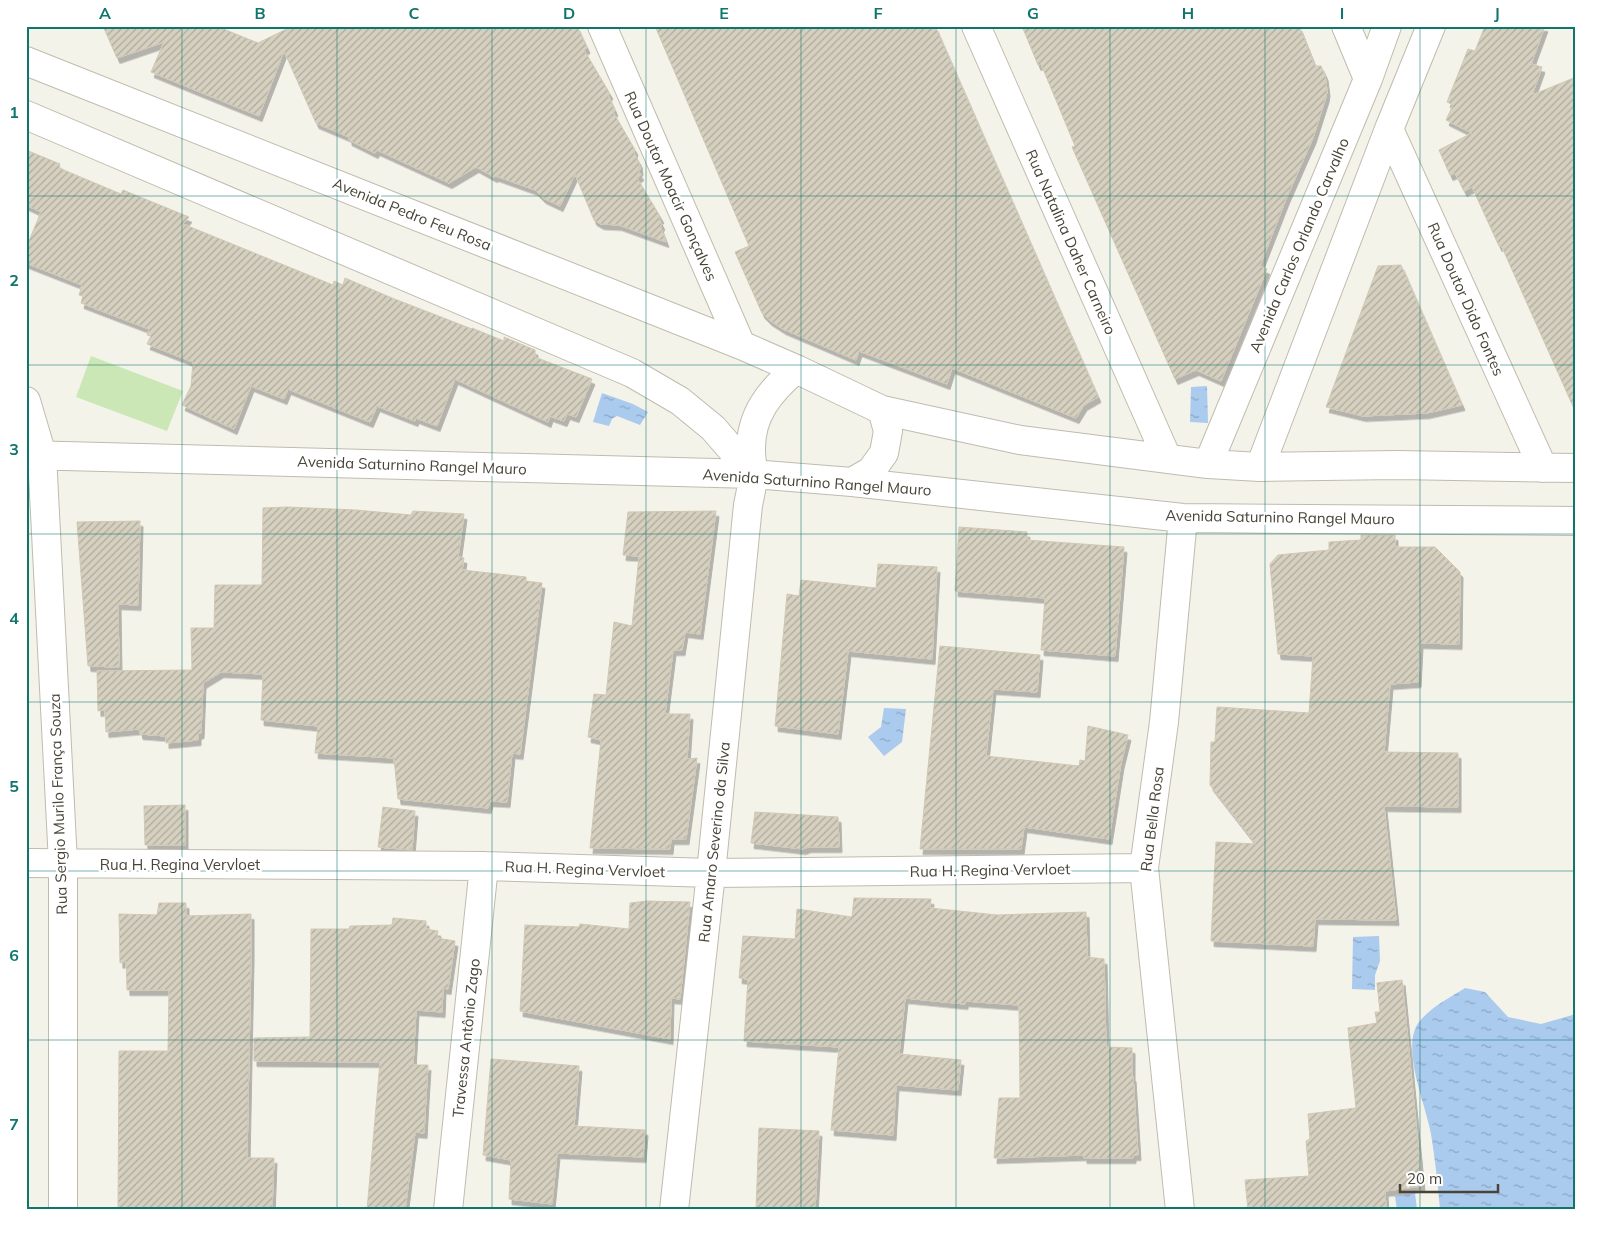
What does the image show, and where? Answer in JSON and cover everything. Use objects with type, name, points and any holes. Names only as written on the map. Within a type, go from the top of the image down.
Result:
[{"type":"street","name":"Rua Doutor Moacir Gonçalves","points":[[602,26],[741,345]]},
{"type":"street","name":"Rua Natalina Daher Carneiro","points":[[976,26],[1167,458]]},
{"type":"street","points":[[1346,26],[1368,79]]},
{"type":"street","name":"Avenida Carlos Orlando Carvalho","points":[[1208,464],[1368,79],[1388,26]]},
{"type":"street","points":[[1260,467],[1389,129],[1431,26]]},
{"type":"street","name":"Avenida Pedro Feu Rosa","points":[[26,61],[741,345],[796,369]]},
{"type":"street","points":[[26,115],[632,373],[680,401],[712,428],[753,474]]},
{"type":"street","name":"Rua Doutor Dido Fontes","points":[[1389,129],[1543,468]]},
{"type":"street","points":[[753,474],[751,450],[754,426],[763,404],[778,385],[796,369],[882,410],[1020,440],[1208,464],[1260,467],[1396,465],[1576,468]]},
{"type":"street","name":"Rua Sergio Murilo França Souza","points":[[26,401],[34,455],[63,863],[63,1210]]},
{"type":"street","points":[[852,482],[871,471],[884,453],[888,431],[882,410]]},
{"type":"street","name":"Avenida Saturnino Rangel Mauro","points":[[34,455],[753,474],[852,482],[1183,518],[1576,521]]},
{"type":"street","name":"Rua Amaro Severino da Silva","points":[[674,1210],[711,873],[748,505],[753,474]]},
{"type":"street","name":"Rua Bella Rosa","points":[[1180,1210],[1144,868],[1164,722],[1183,518]]},
{"type":"street","name":"Rua H. Regina Vervloet","points":[[26,863],[484,866],[711,873],[1144,868]]},
{"type":"street","name":"Travessa Antônio Zago","points":[[448,1210],[484,866]]},
{"type":"green space","points":[[91,356],[183,391],[167,431],[76,397]]},
{"type":"water","points":[[1207,386],[1208,423],[1190,422],[1191,387]]},
{"type":"water","points":[[602,393],[633,404],[648,412],[640,425],[617,416],[612,419],[609,426],[593,422]]},
{"type":"water","points":[[884,708],[906,709],[902,742],[884,756],[868,737],[881,727]]},
{"type":"water","points":[[1379,936],[1380,961],[1375,975],[1375,990],[1352,989],[1353,937]]},
{"type":"water","points":[[1465,988],[1485,992],[1508,1017],[1541,1024],[1576,1014],[1576,1210],[1440,1210],[1431,1134],[1416,1076],[1412,1046],[1414,1033],[1419,1022],[1440,1003]]},
{"type":"water","points":[[1415,1193],[1417,1210],[1397,1210],[1395,1196]]},
{"type":"building","points":[[103,26],[216,26],[258,43],[293,26],[577,26],[587,48],[584,50],[610,94],[608,95],[615,111],[613,112],[635,150],[634,153],[639,162],[640,170],[638,171],[641,175],[637,178],[661,218],[659,219],[662,225],[660,226],[666,242],[619,225],[601,224],[594,220],[575,174],[560,206],[543,198],[535,190],[496,176],[494,177],[476,167],[449,183],[377,150],[375,153],[349,140],[349,137],[316,123],[284,51],[259,116],[151,72],[164,42],[117,58]]},
{"type":"building","points":[[655,26],[935,26],[1098,397],[1084,405],[1076,418],[952,368],[947,384],[859,351],[856,360],[783,329],[769,320],[762,313],[735,252],[749,246]]},
{"type":"building","points":[[1022,26],[1299,26],[1315,66],[1321,66],[1325,75],[1326,97],[1313,138],[1286,199],[1260,266],[1267,269],[1221,381],[1196,370],[1175,379],[1072,147],[1075,146],[1041,64],[1038,65]]},
{"type":"building","points":[[1485,26],[1545,26],[1531,64],[1542,67],[1532,95],[1576,77],[1576,413],[1501,245],[1499,246],[1472,187],[1464,191],[1455,173],[1450,175],[1439,150],[1472,133],[1446,120],[1453,105],[1447,102],[1468,49],[1475,51]]},
{"type":"building","points":[[26,150],[60,164],[59,168],[121,194],[123,190],[189,217],[183,224],[333,285],[334,281],[343,285],[345,278],[472,329],[504,341],[504,337],[535,350],[535,357],[592,379],[576,417],[567,414],[564,421],[550,416],[548,422],[455,379],[437,426],[416,418],[415,421],[377,406],[370,422],[288,389],[284,399],[251,386],[234,429],[182,405],[191,386],[193,362],[147,344],[151,336],[147,335],[149,329],[81,303],[83,296],[79,295],[82,285],[26,263],[26,248],[41,212],[26,205]]},
{"type":"building","points":[[1401,265],[1462,405],[1427,413],[1363,416],[1326,407],[1378,266]]},
{"type":"building","points":[[287,507],[411,515],[413,511],[464,514],[458,557],[464,558],[462,570],[526,577],[526,581],[542,583],[520,754],[512,753],[507,802],[490,801],[488,808],[398,799],[394,758],[315,753],[318,726],[261,720],[263,674],[221,672],[203,683],[201,733],[198,734],[198,740],[166,743],[166,736],[140,734],[139,729],[106,732],[105,710],[98,711],[97,671],[192,670],[191,628],[214,628],[215,585],[262,585],[263,508]]},
{"type":"building","points":[[716,511],[700,634],[685,632],[682,650],[673,650],[665,714],[690,714],[687,759],[697,758],[686,839],[671,839],[670,849],[590,848],[601,740],[588,737],[594,694],[606,695],[614,622],[632,626],[639,556],[623,555],[628,512]]},
{"type":"building","points":[[140,521],[138,605],[118,604],[119,667],[88,666],[77,522]]},
{"type":"building","points":[[959,527],[1027,532],[1027,540],[1124,547],[1115,656],[1041,650],[1045,598],[955,591]]},
{"type":"building","points":[[1361,535],[1395,535],[1395,547],[1435,547],[1460,572],[1459,644],[1420,643],[1418,682],[1390,684],[1384,752],[1458,753],[1458,807],[1384,806],[1396,920],[1315,919],[1313,946],[1211,941],[1216,842],[1256,844],[1210,785],[1211,742],[1215,742],[1217,707],[1309,713],[1313,656],[1278,654],[1270,564],[1278,555],[1329,550],[1329,542],[1361,540]]},
{"type":"building","points":[[878,564],[937,567],[932,659],[848,651],[838,734],[775,726],[787,594],[799,596],[801,580],[876,588]]},
{"type":"building","points":[[940,646],[1040,655],[1037,692],[993,689],[986,756],[1079,766],[1080,760],[1085,761],[1088,726],[1128,735],[1121,763],[1109,839],[1024,827],[1021,849],[920,849]]},
{"type":"building","points":[[185,805],[185,845],[145,845],[144,806]]},
{"type":"building","points":[[383,807],[415,811],[412,850],[378,847]]},
{"type":"building","points":[[755,812],[838,817],[839,847],[808,847],[803,849],[751,843]]},
{"type":"building","points":[[854,898],[931,899],[930,908],[997,915],[1086,912],[1087,957],[1104,959],[1106,1047],[1132,1048],[1132,1076],[1138,1155],[1133,1155],[1133,1158],[1084,1158],[1084,1155],[994,1158],[999,1098],[1020,1098],[1019,1005],[965,1001],[965,1004],[905,998],[899,1054],[961,1060],[958,1090],[896,1085],[893,1135],[831,1130],[839,1047],[744,1041],[748,979],[739,978],[743,936],[795,939],[797,909],[852,917]]},
{"type":"building","points":[[647,901],[690,902],[680,999],[671,998],[670,1039],[520,1011],[525,925],[579,927],[580,924],[629,929],[630,903]]},
{"type":"building","points":[[159,903],[186,903],[186,916],[251,914],[247,1158],[274,1158],[272,1210],[118,1210],[119,1051],[168,1051],[169,990],[127,990],[126,961],[120,963],[119,914],[157,915]]},
{"type":"building","points":[[393,918],[426,921],[426,929],[438,931],[437,938],[455,941],[448,989],[443,988],[442,1012],[416,1010],[413,1065],[428,1065],[424,1133],[415,1132],[405,1210],[367,1210],[380,1062],[254,1061],[254,1038],[310,1037],[311,929],[349,929],[350,926],[392,925]]},
{"type":"building","points":[[1402,980],[1422,1186],[1385,1191],[1386,1208],[1369,1210],[1248,1210],[1245,1180],[1309,1176],[1306,1141],[1310,1139],[1308,1114],[1356,1108],[1348,1028],[1377,1023],[1375,1012],[1380,1012],[1377,983]]},
{"type":"building","points":[[491,1059],[579,1066],[574,1126],[645,1130],[643,1157],[557,1153],[552,1204],[509,1199],[511,1160],[483,1155]]},
{"type":"building","points":[[759,1128],[819,1131],[815,1210],[756,1210]]}]
